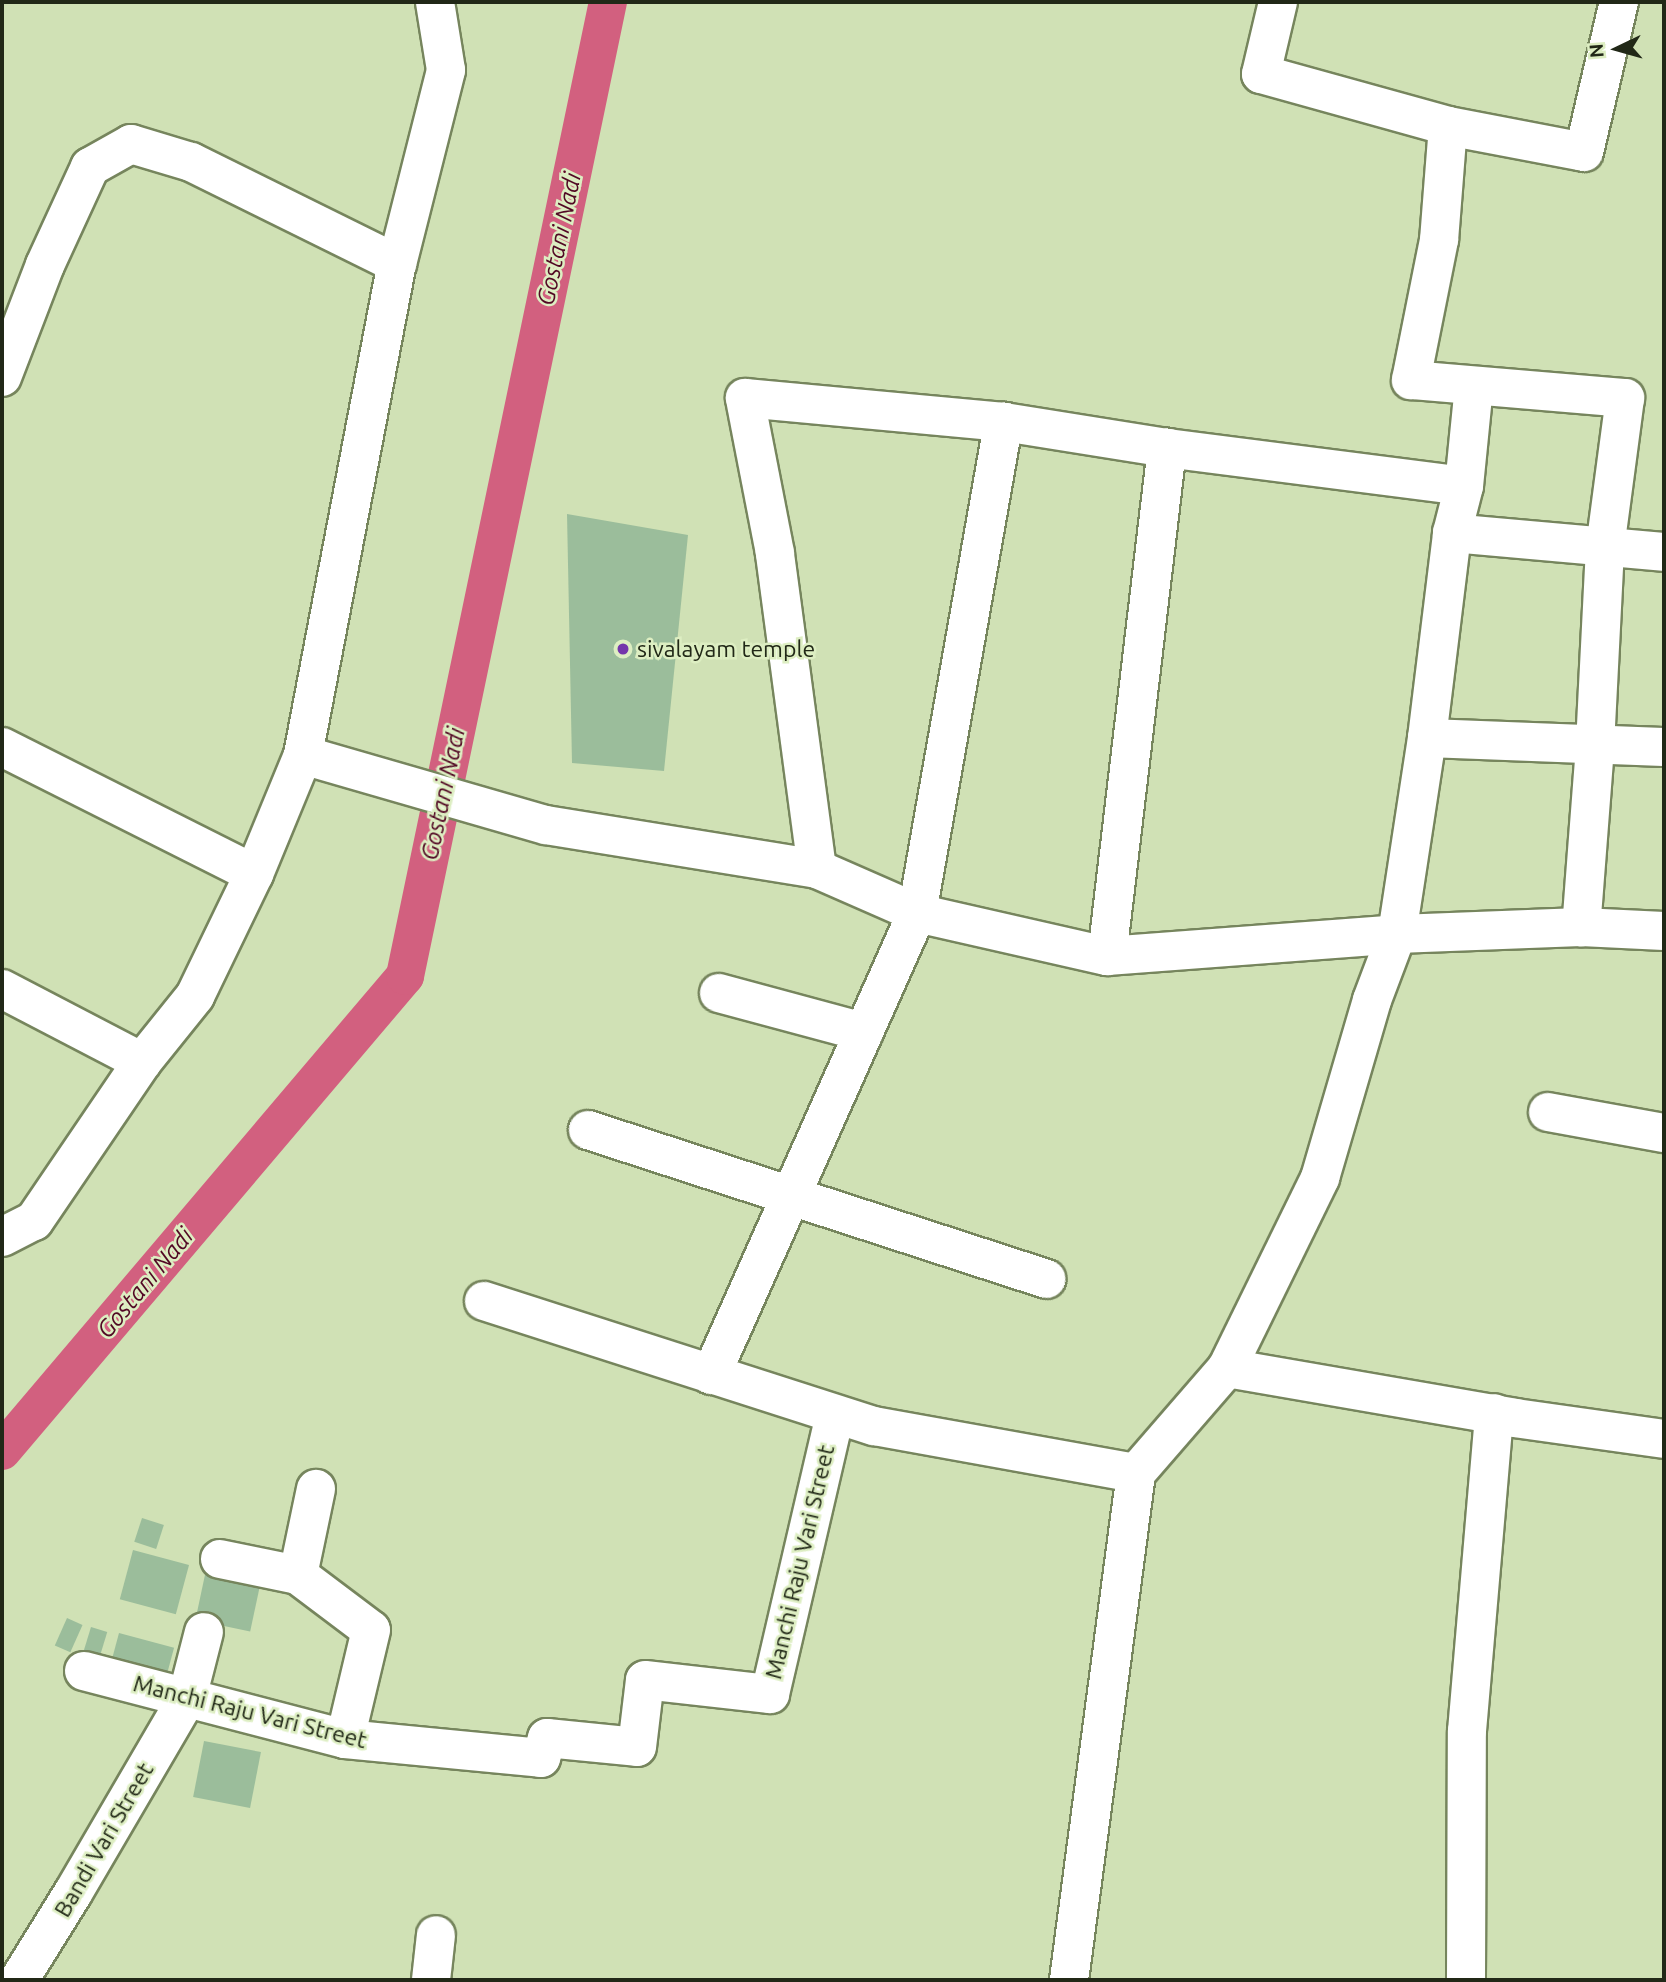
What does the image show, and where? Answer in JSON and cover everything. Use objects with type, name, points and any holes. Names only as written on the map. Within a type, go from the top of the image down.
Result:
[{"type":"street","points":[[2,1237],[34,1221],[142,1062],[195,996],[254,874],[303,755],[397,264],[446,70],[435,2]]},
{"type":"street","points":[[1278,2],[1261,74],[1448,126],[1584,152],[1619,2]]},
{"type":"street","points":[[1448,126],[1438,240],[1411,380],[1625,398],[1605,548],[1595,747],[1581,927]]},
{"type":"street","points":[[2,377],[45,265],[90,167],[131,144],[191,162],[397,264]]},
{"type":"street","points":[[1069,1980],[1136,1473],[1227,1368],[1320,1178],[1372,1000],[1397,934],[1427,738],[1452,533],[1464,486],[1474,386]]},
{"type":"street","points":[[817,869],[775,553],[745,398],[1004,422],[1167,448],[1464,486]]},
{"type":"street","points":[[711,1375],[917,913],[1004,422]]},
{"type":"street","points":[[1107,956],[1167,448]]},
{"type":"street","points":[[1452,533],[1664,552]]},
{"type":"street","points":[[1427,738],[1595,747],[1664,747]]},
{"type":"street","points":[[2,747],[254,874]]},
{"type":"street","points":[[303,755],[546,825],[817,869],[917,913],[1107,956],[1397,934],[1581,927],[1664,931]]},
{"type":"street","points":[[2,989],[142,1062]]},
{"type":"street","points":[[719,993],[864,1032]]},
{"type":"street","points":[[1548,1112],[1664,1133]]},
{"type":"street","points":[[588,1130],[1046,1279]]},
{"type":"street","points":[[484,1301],[874,1426],[1136,1473]]},
{"type":"street","points":[[1227,1368],[1664,1440]]},
{"type":"street","points":[[1466,1980],[1467,1731],[1494,1413]]},
{"type":"street","name":"Manchi Raju Vari Street","points":[[84,1671],[345,1740],[541,1758],[547,1738],[637,1747],[645,1680],[770,1694],[835,1415]]},
{"type":"street","points":[[298,1575],[316,1489]]},
{"type":"street","points":[[220,1559],[298,1575],[371,1630],[345,1740]]},
{"type":"street","name":"Bandi Vari Street","points":[[19,1980],[73,1894],[187,1698],[204,1632]]},
{"type":"street","points":[[431,1980],[436,1935]]},
{"type":"building","name":"sivalayam temple","points":[[567,514],[688,535],[664,771],[572,763]]},
{"type":"building","points":[[142,1518],[164,1525],[156,1549],[134,1542]]},
{"type":"building","points":[[133,1550],[189,1565],[176,1614],[120,1599]]},
{"type":"building","points":[[206,1570],[261,1582],[250,1632],[195,1620]]},
{"type":"building","points":[[67,1618],[83,1625],[70,1652],[55,1645]]},
{"type":"building","points":[[91,1627],[107,1632],[98,1661],[82,1656]]},
{"type":"building","points":[[119,1633],[174,1648],[165,1682],[110,1667]]},
{"type":"building","points":[[204,1741],[261,1752],[250,1808],[193,1797]]},
{"type":"waterway","name":"Gostani Nadi","points":[[2,1451],[405,976],[608,2]]},
{"type":"place","name":"sivalayam temple","points":[[623,649]]}]
